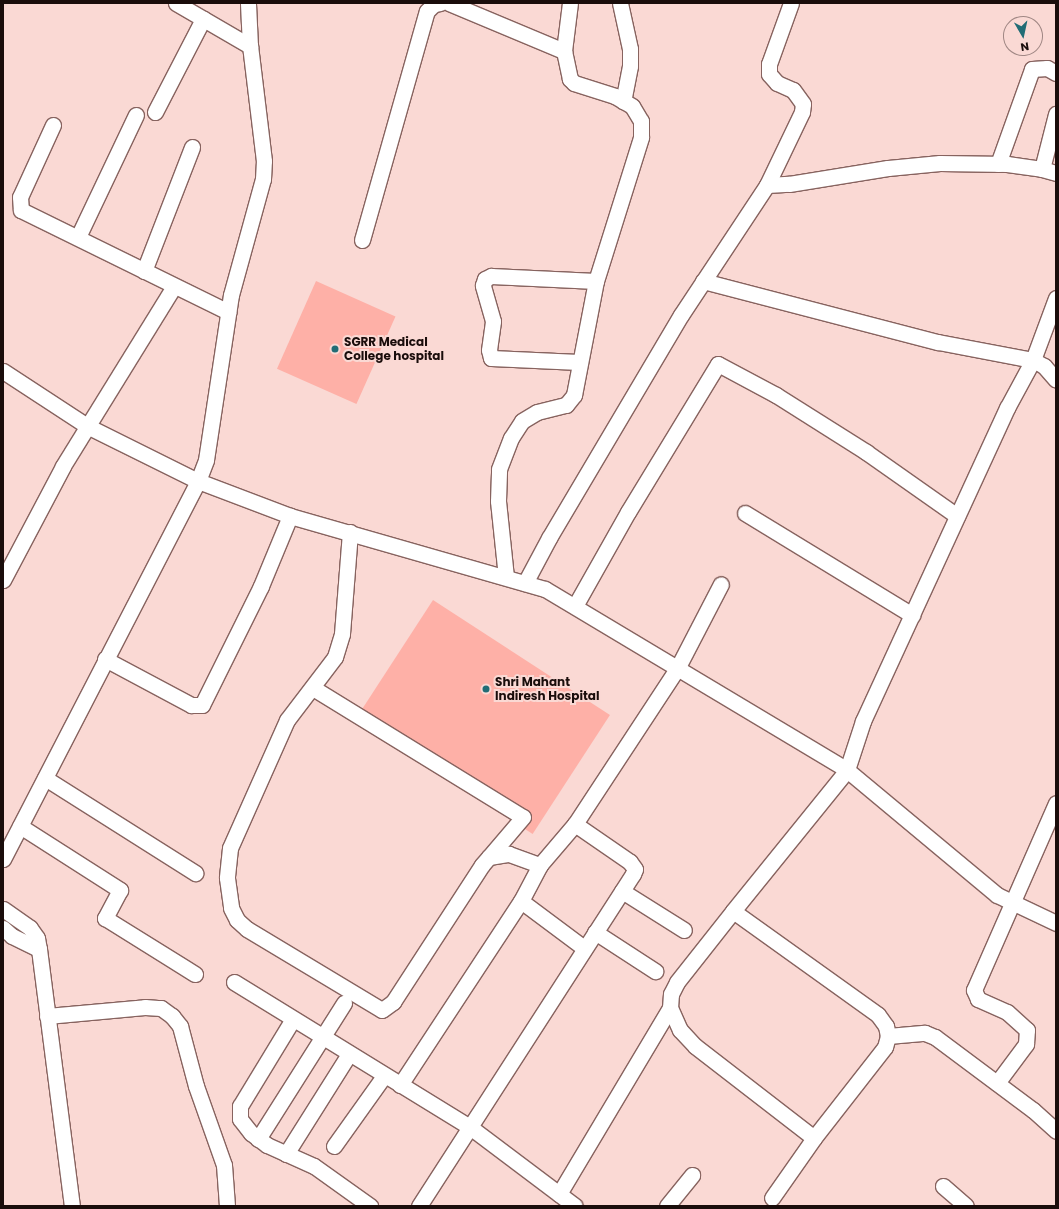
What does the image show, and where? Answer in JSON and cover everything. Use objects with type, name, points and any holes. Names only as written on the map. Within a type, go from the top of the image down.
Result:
[{"type":"street","points":[[176,3],[250,46]]},
{"type":"street","points":[[3,859],[198,481],[212,432],[228,312],[236,273],[256,211],[263,179],[264,161],[250,46],[248,3]]},
{"type":"street","points":[[362,240],[427,11],[434,4],[440,3]]},
{"type":"street","points":[[449,3],[564,54]]},
{"type":"street","points":[[506,577],[498,501],[499,469],[511,438],[522,421],[537,412],[566,405],[571,402],[596,281],[641,136],[641,121],[637,113],[623,101],[574,83],[567,73],[564,54],[570,3]]},
{"type":"street","points":[[620,3],[630,49],[630,66],[623,101]]},
{"type":"street","points":[[525,582],[594,461],[703,281],[767,185],[802,112],[803,104],[793,90],[777,83],[769,74],[769,64],[791,3]]},
{"type":"street","points":[[155,112],[203,19]]},
{"type":"street","points":[[998,164],[1032,69],[1047,68],[1056,73]]},
{"type":"street","points":[[767,185],[789,184],[888,168],[940,163],[998,164],[1049,171],[1056,114]]},
{"type":"street","points":[[78,237],[136,115]]},
{"type":"street","points":[[53,125],[20,197],[19,204],[24,213],[78,237],[228,312]]},
{"type":"street","points":[[144,271],[192,147]]},
{"type":"street","points":[[579,362],[491,358],[488,350],[493,321],[483,285],[485,279],[491,276],[596,281]]},
{"type":"street","points":[[703,281],[938,342],[1033,360],[1047,369],[1056,380]]},
{"type":"street","points":[[3,580],[63,466],[174,286]]},
{"type":"street","points":[[559,1194],[670,1008],[671,994],[677,982],[847,770],[863,721],[1007,408],[1033,360],[1056,298]]},
{"type":"street","points":[[575,606],[628,512],[718,364],[776,395],[866,452],[957,516]]},
{"type":"street","points":[[3,371],[87,426],[198,481],[293,517],[525,582],[544,589],[678,667],[847,770],[1010,903],[1056,923]]},
{"type":"street","points":[[745,513],[912,615]]},
{"type":"street","points":[[105,659],[191,705],[202,705],[261,586],[293,517]]},
{"type":"street","points":[[313,688],[523,817],[482,865],[393,1002],[382,1010],[247,928],[237,920],[231,908],[228,884],[230,848],[280,733],[296,707],[313,688],[335,657],[340,645],[350,532]]},
{"type":"street","points":[[400,1085],[521,901],[540,865],[575,824],[678,667],[721,584]]},
{"type":"street","points":[[44,778],[195,873]]},
{"type":"street","points":[[997,1083],[1026,1044],[1027,1030],[1007,1012],[978,999],[974,990],[1010,903],[1056,804]]},
{"type":"street","points":[[419,1206],[633,874],[634,869],[630,862],[575,824]]},
{"type":"street","points":[[20,826],[120,890],[104,918],[195,974]]},
{"type":"street","points":[[489,857],[509,854],[540,865]]},
{"type":"street","points":[[622,891],[684,930]]},
{"type":"street","points":[[521,901],[584,948]]},
{"type":"street","points":[[3,909],[30,928],[37,938],[72,1206]]},
{"type":"street","points":[[733,911],[878,1015],[886,1026],[888,1036],[885,1047],[814,1138],[772,1198]]},
{"type":"street","points":[[3,928],[12,936],[39,949]]},
{"type":"street","points":[[595,932],[654,971]]},
{"type":"street","points":[[234,982],[384,1076],[470,1127],[575,1206]]},
{"type":"street","points":[[258,1139],[324,1038],[344,1003]]},
{"type":"street","points":[[47,1016],[145,1007],[161,1008],[172,1016],[180,1026],[196,1086],[224,1165],[227,1206]]},
{"type":"street","points":[[670,1008],[680,1030],[695,1046],[814,1138]]},
{"type":"street","points":[[293,1019],[240,1106],[240,1119],[258,1139],[324,1172],[370,1206]]},
{"type":"street","points":[[888,1036],[919,1033],[935,1037],[997,1083],[1056,1131]]},
{"type":"street","points":[[286,1154],[349,1054]]},
{"type":"street","points":[[334,1146],[384,1076]]},
{"type":"street","points":[[667,1206],[692,1175]]},
{"type":"street","points":[[943,1186],[966,1206]]},
{"type":"building","points":[[316,281],[395,316],[356,404],[277,369]]},
{"type":"building","points":[[433,600],[610,715],[533,834],[356,719]]},
{"type":"place","name":"SGRR Medical College hospital","points":[[335,349]]},
{"type":"place","name":"Shri Mahant Indiresh Hospital","points":[[486,689]]}]
